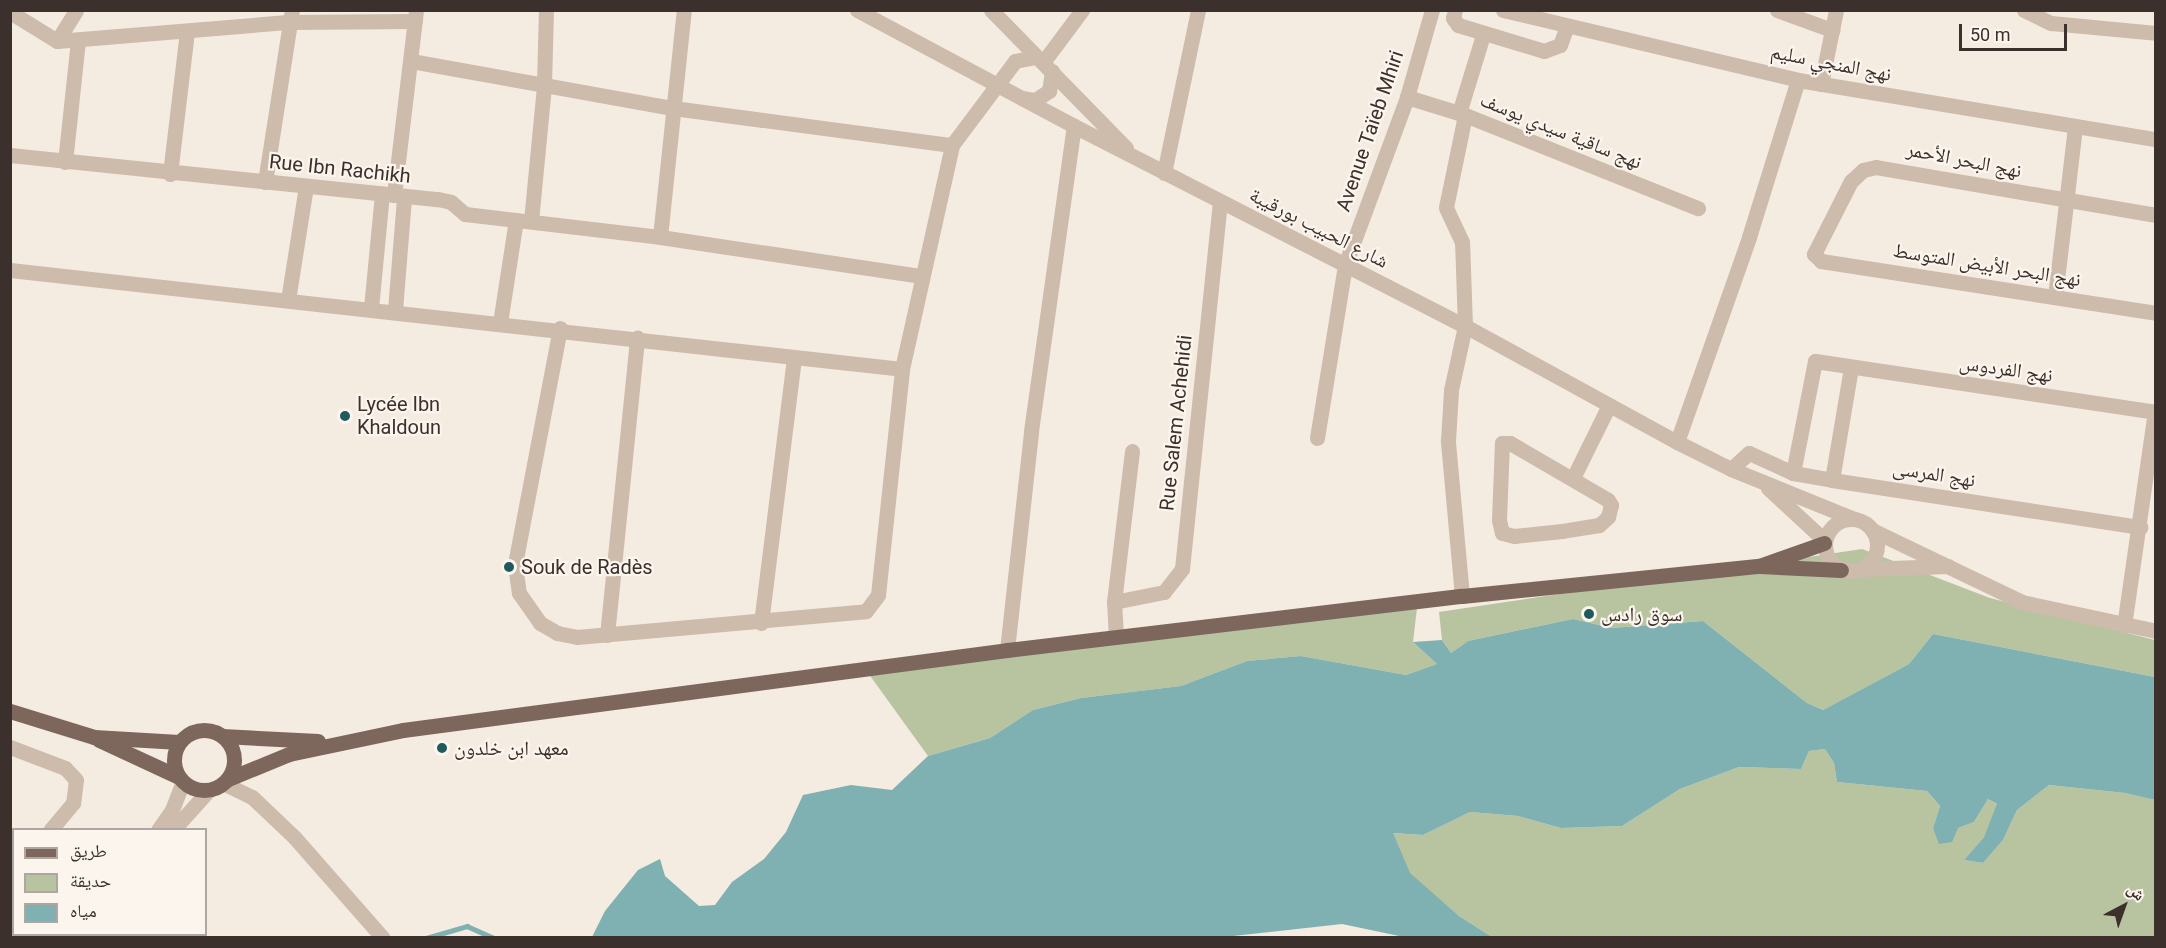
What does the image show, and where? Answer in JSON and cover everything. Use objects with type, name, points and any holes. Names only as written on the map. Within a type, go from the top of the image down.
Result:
[{"type":"main road","points":[[1759,566],[1825,542]]},
{"type":"main road","points":[[10,711],[94,737],[120,752],[180,779],[196,790],[208,791],[289,754],[336,742],[1007,650],[1462,596],[1759,566],[1841,570]]},
{"type":"main road","points":[[94,737],[179,742],[199,730],[222,736],[336,742]]},
{"type":"main road","points":[[222,736],[234,756],[226,781]]},
{"type":"main road","points":[[179,742],[174,753],[180,779]]},
{"type":"street","points":[[57,40],[76,10]]},
{"type":"street","points":[[501,323],[523,221],[544,85],[546,10]]},
{"type":"street","points":[[660,237],[684,10]]},
{"type":"street","name":"شارع الحبيب بورقيبة","points":[[857,10],[1164,173],[1464,326],[1677,442],[1731,469],[1854,519]]},
{"type":"street","points":[[991,10],[1134,156]]},
{"type":"street","points":[[1022,98],[1035,100],[1049,91],[1044,63],[1082,10]]},
{"type":"street","points":[[1164,173],[1198,10]]},
{"type":"street","name":"Avenue Taïeb Mhiri","points":[[1317,438],[1345,266],[1407,97],[1432,10]]},
{"type":"street","points":[[1455,10],[1454,18],[1458,25],[1483,35],[1553,50],[1565,37],[1567,26]]},
{"type":"street","name":"نهج المنجي سليم","points":[[1503,10],[1798,80],[2156,139]]},
{"type":"street","points":[[1777,10],[1832,30]]},
{"type":"street","points":[[1821,84],[1836,10]]},
{"type":"street","points":[[2025,10],[2041,22],[2078,17],[2156,33]]},
{"type":"street","points":[[10,12],[57,40],[187,31],[291,16],[416,16],[393,195],[371,308]]},
{"type":"street","points":[[265,182],[291,16]]},
{"type":"street","points":[[170,174],[187,31]]},
{"type":"street","points":[[1462,596],[1448,423],[1464,326],[1462,237],[1446,207],[1462,114],[1483,35]]},
{"type":"street","points":[[65,162],[78,40]]},
{"type":"street","points":[[411,61],[673,108],[952,145]]},
{"type":"street","points":[[560,328],[515,575],[524,602],[547,628],[567,636],[607,635],[860,614],[875,601],[902,369],[920,276],[952,145],[1015,61],[1044,63]]},
{"type":"street","points":[[1677,442],[1749,237],[1798,80]]},
{"type":"street","name":"نهج ساقية سيدي يوسف","points":[[1407,97],[1462,114],[1698,208]]},
{"type":"street","points":[[1007,650],[1031,431],[1074,126]]},
{"type":"street","points":[[2055,297],[2075,126]]},
{"type":"street","name":"Rue Ibn Rachikh","points":[[10,155],[170,174],[446,200],[460,213],[660,237],[920,276]]},
{"type":"street","name":"نهج البحر الأحمر","points":[[1814,256],[1851,181],[1863,170],[1886,167],[2156,215]]},
{"type":"street","points":[[288,300],[306,186]]},
{"type":"street","points":[[393,195],[395,310]]},
{"type":"street","name":"Rue Salem Achehidi","points":[[1114,602],[1164,592],[1182,569],[1220,202]]},
{"type":"street","name":"نهج البحر الأبيض المتوسط","points":[[1814,256],[1821,261],[2156,313]]},
{"type":"street","points":[[10,270],[560,328],[794,358],[902,369]]},
{"type":"street","points":[[607,635],[637,338]]},
{"type":"street","points":[[761,623],[794,358]]},
{"type":"street","name":"نهج الفردوس","points":[[1793,473],[1815,361],[2155,412]]},
{"type":"street","points":[[1832,480],[1851,368]]},
{"type":"street","points":[[1573,478],[1609,405]]},
{"type":"street","points":[[2124,626],[2155,412]]},
{"type":"street","points":[[1502,443],[1510,443],[1573,478],[1611,505],[1604,521],[1562,531],[1514,536],[1502,533],[1499,520],[1502,443]]},
{"type":"street","points":[[1116,638],[1114,602],[1132,451]]},
{"type":"street","name":"نهج المرسى","points":[[1731,469],[1749,453],[1793,473],[2140,527]]},
{"type":"street","name":"شارع الحبيب بورقيبة","points":[[1762,482],[1825,542]]},
{"type":"street","points":[[1951,566],[1841,570],[1829,560],[1825,542],[1834,525],[1854,519],[1872,530],[1951,566],[2022,602],[2156,632]]},
{"type":"street","points":[[1863,569],[1876,552],[1872,530]]},
{"type":"street","points":[[10,747],[72,774],[76,795],[66,823]]},
{"type":"street","points":[[159,828],[172,810],[180,779]]},
{"type":"street","points":[[226,781],[252,797],[295,838],[382,937]]},
{"type":"street","points":[[175,828],[208,791]]},
{"type":"green space","points":[[1862,549],[1990,598],[2155,640],[2155,677],[1933,634],[1909,664],[1823,710],[1807,703],[1703,621],[1612,628],[1573,619],[1468,641],[1451,653],[1442,640],[1439,612]]},
{"type":"green space","points":[[1417,608],[1413,642],[1437,664],[1406,675],[1301,656],[1247,661],[1181,686],[1081,698],[1033,710],[990,738],[928,756],[863,666]]},
{"type":"green space","points":[[1825,749],[1834,763],[1837,782],[1927,791],[1940,806],[1933,828],[1958,828],[1974,822],[1988,799],[1998,805],[1984,837],[1964,860],[1983,863],[2003,840],[2017,810],[2049,785],[2125,793],[2155,800],[2155,937],[1492,937],[1459,916],[1409,873],[1392,833],[1423,835],[1470,812],[1518,816],[1561,828],[1622,826],[1680,789],[1739,767],[1801,769],[1809,751]]},
{"type":"water","points":[[1573,619],[1612,628],[1703,621],[1807,703],[1823,710],[1909,664],[1933,634],[2155,677],[2155,800],[2125,793],[2049,785],[2017,810],[2003,840],[1983,863],[1964,860],[1984,837],[1997,804],[1988,799],[1974,822],[1958,828],[1952,842],[1939,844],[1933,828],[1940,806],[1927,791],[1837,782],[1834,763],[1825,749],[1809,751],[1801,769],[1739,767],[1680,789],[1622,826],[1561,828],[1518,816],[1470,812],[1423,835],[1393,833],[1410,873],[1459,916],[1492,937],[1404,937],[1342,924],[1215,938],[592,937],[605,911],[638,870],[660,859],[665,876],[699,906],[715,905],[732,882],[764,859],[786,832],[803,795],[851,785],[892,790],[928,756],[990,738],[1033,710],[1081,698],[1181,686],[1247,661],[1301,656],[1406,675],[1437,664],[1413,642],[1442,640],[1451,653],[1468,641]]},
{"type":"waterway","points":[[426,938],[467,926],[494,938]]},
{"type":"place","name":"Lycée Ibn Khaldoun","points":[[345,416]]},
{"type":"place","name":"Souk de Radès","points":[[509,567]]},
{"type":"place","name":"سوق رادس","points":[[1589,614]]},
{"type":"place","name":"معهد ابن خلدون","points":[[442,748]]}]
